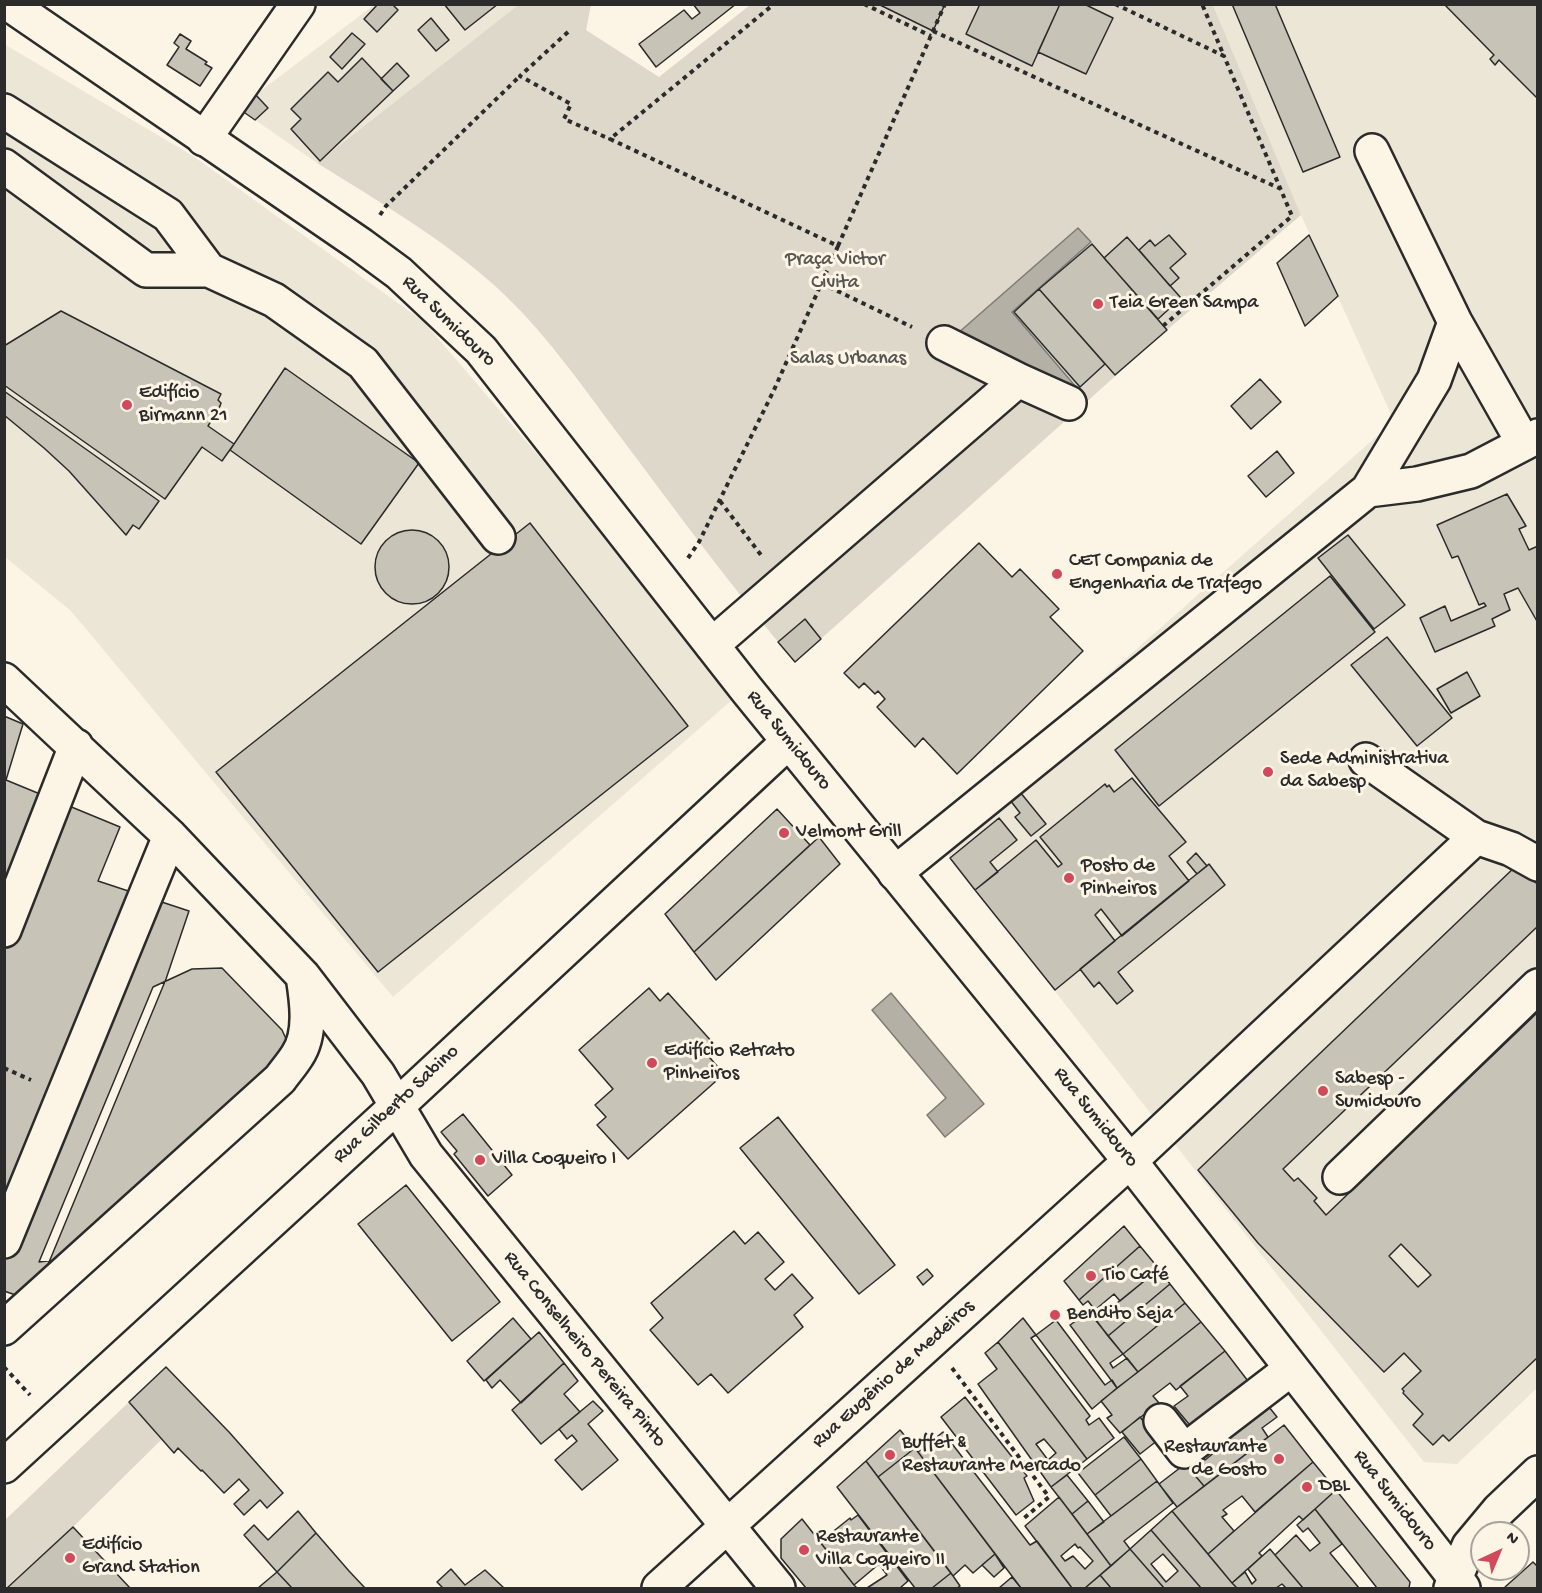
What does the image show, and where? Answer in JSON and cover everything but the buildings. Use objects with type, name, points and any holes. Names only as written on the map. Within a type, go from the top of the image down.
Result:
[{"type":"street","name":"Rua Sumidouro","points":[[9,4],[361,245],[399,273],[481,350],[788,742],[1130,1161],[1456,1585]]},
{"type":"street","points":[[204,139],[298,4]]},
{"type":"street","points":[[4,111],[168,214],[209,270]]},
{"type":"street","points":[[1368,489],[1417,484],[1471,471],[1530,439],[1455,322],[1372,151]]},
{"type":"street","points":[[4,166],[146,270],[209,270],[274,300],[363,363],[498,537]]},
{"type":"street","points":[[895,873],[1368,489],[1434,380],[1455,322]]},
{"type":"street","points":[[944,343],[1018,381],[1068,403]]},
{"type":"street","points":[[712,645],[1018,381]]},
{"type":"street","name":"Rua Conselheiro Pereira Pinto","points":[[4,680],[170,836],[303,976],[378,1074],[426,1155],[778,1588]]},
{"type":"street","name":"Rua Gilberto Sabino","points":[[4,1466],[397,1106],[788,742]]},
{"type":"street","points":[[4,930],[76,746]]},
{"type":"street","points":[[1366,760],[1476,837],[1511,849],[1538,864]]},
{"type":"street","points":[[4,1241],[170,836]]},
{"type":"street","name":"Rua Eugênio de Medeiros","points":[[658,1588],[1130,1161],[1476,837]]},
{"type":"street","points":[[4,1328],[279,1080],[299,1054],[306,1032],[307,1002],[303,976]]},
{"type":"street","points":[[1340,1177],[1538,986]]},
{"type":"street","points":[[1161,1421],[1184,1451],[1291,1369]]},
{"type":"street","points":[[1456,1585],[1469,1546],[1499,1510],[1538,1473]]},
{"type":"path","points":[[610,140],[774,4]]},
{"type":"path","points":[[864,4],[931,36]]},
{"type":"path","points":[[668,589],[699,543],[774,390],[945,4]]},
{"type":"path","points":[[1115,4],[1224,56]]},
{"type":"path","points":[[1163,326],[1292,216],[1202,4]]},
{"type":"path","points":[[933,31],[1281,189]]},
{"type":"path","points":[[361,245],[386,206],[568,32]]},
{"type":"path","points":[[520,76],[571,104],[564,119],[838,246]]},
{"type":"path","points":[[821,283],[944,343]]},
{"type":"path","points":[[719,501],[783,584]]},
{"type":"path","points":[[932,1341],[1049,1497],[1023,1519]]},
{"type":"shaded area","points":[[374,5],[518,5],[317,163],[238,108]]},
{"type":"shaded area","name":"Sede Administrativa da Sabesp","points":[[1213,5],[1537,5],[1537,1388],[1457,1464],[1424,1462],[930,832],[1394,421],[1301,215]]},
{"type":"shaded area","points":[[4,44],[193,156],[423,321],[741,692],[393,997],[71,611],[5,557]]},
{"type":"shaded area","points":[[1078,228],[1091,242],[1012,312],[1082,394],[949,341]]},
{"type":"shaded area","points":[[891,993],[984,1104],[945,1137],[927,1115],[946,1098],[872,1010]]},
{"type":"green space","name":"Praça Victor Civita","points":[[518,5],[591,5],[586,30],[659,77],[750,5],[1213,5],[1301,215],[1167,330],[795,662],[705,550],[560,357],[512,302],[430,235],[317,163]]},
{"type":"green space","points":[[129,1402],[161,1440],[73,1527],[5,1588],[5,1520]]},
{"type":"place","name":"Teia Green Sampa","points":[[1098,304]]},
{"type":"place","name":"Edifício Birmann 21","points":[[127,405]]},
{"type":"place","name":"CET Compania de Engenharia de Trafego","points":[[1057,574]]},
{"type":"place","name":"Sede Administrativa da Sabesp","points":[[1268,772]]},
{"type":"place","name":"Velmont Grill","points":[[784,833]]},
{"type":"place","name":"Posto de Pinheiros","points":[[1069,878]]},
{"type":"place","name":"Edifício Retrato Pinheiros","points":[[652,1063]]},
{"type":"place","name":"Sabesp - Sumidouro","points":[[1323,1091]]},
{"type":"place","name":"Villa Coqueiro I","points":[[480,1160]]},
{"type":"place","name":"Tio Café","points":[[1091,1276]]},
{"type":"place","name":"Bendito Seja","points":[[1055,1315]]},
{"type":"place","name":"Buffet & Restaurante Mercado","points":[[890,1455]]},
{"type":"place","name":"Restaurante de Gosto","points":[[1279,1459]]},
{"type":"place","name":"DBL","points":[[1307,1487]]},
{"type":"place","name":"Restaurante Villa Coqueiro II","points":[[804,1550]]},
{"type":"place","name":"Edifício Grand Station","points":[[70,1558]]},
{"type":"park label","name":"Salas Urbanas","points":[[848,360]]}]
